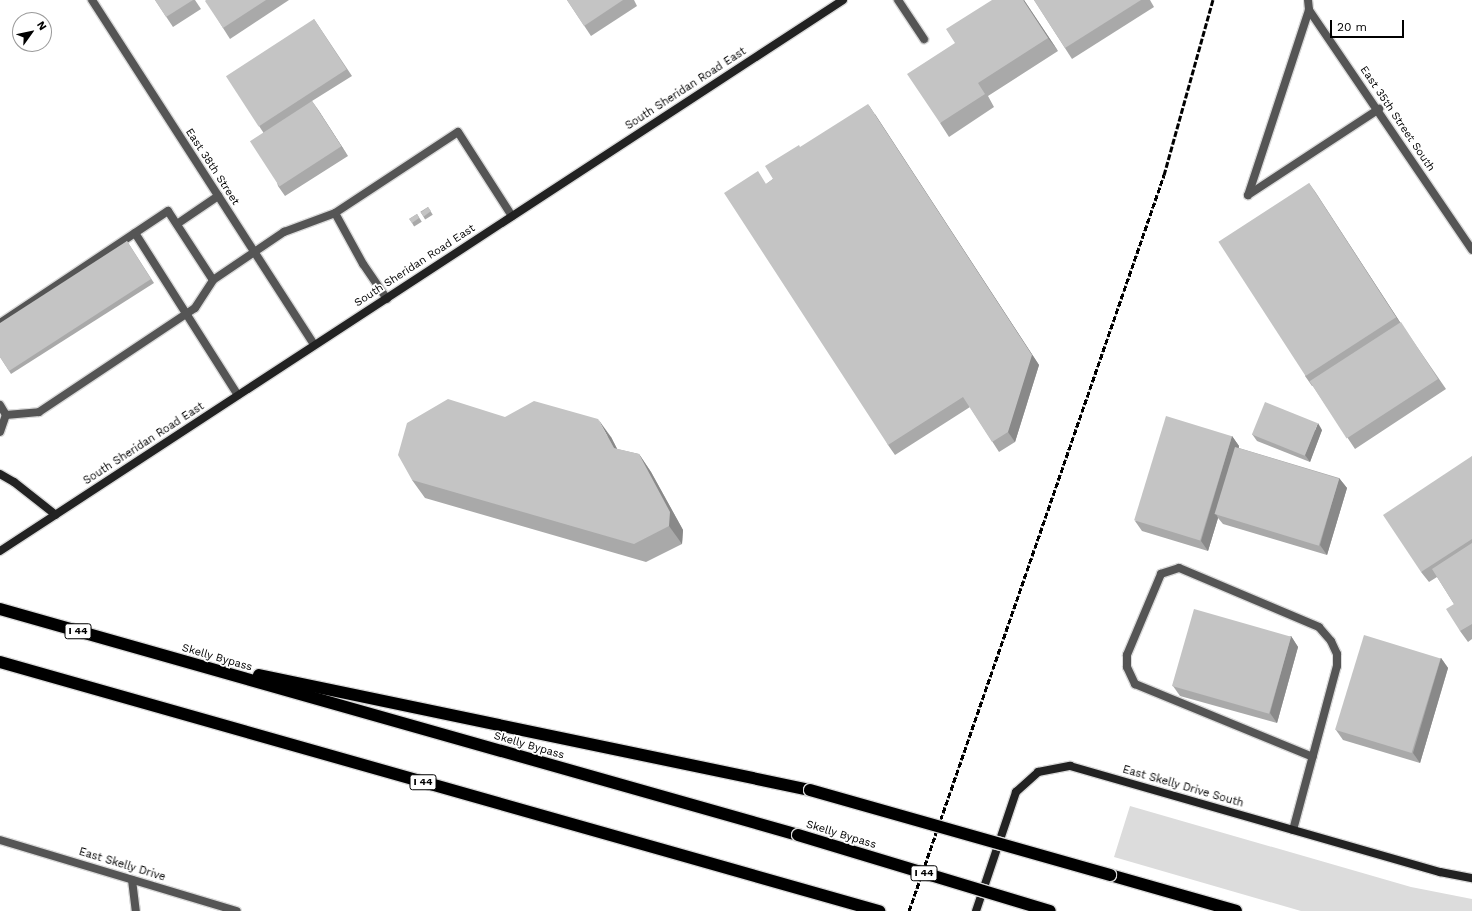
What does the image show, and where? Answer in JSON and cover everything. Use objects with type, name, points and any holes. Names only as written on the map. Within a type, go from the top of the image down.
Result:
[{"type":"highway","name":"Skelly Bypass","points":[[0,609],[798,835],[1050,911]]},
{"type":"highway","points":[[156,654],[810,790],[1236,911]]},
{"type":"highway","name":"I 44","points":[[0,662],[879,911]]},
{"type":"main road","name":"South Sheridan Road East","points":[[0,551],[842,0]]},
{"type":"main road","points":[[0,474],[14,482],[56,515]]},
{"type":"main road","name":"East Skelly Drive South","points":[[976,911],[1016,792],[1038,772],[1070,766],[1440,872],[1472,878]]},
{"type":"street","name":"East 38th Street","points":[[92,0],[314,345]]},
{"type":"street","points":[[898,0],[924,39]]},
{"type":"street","name":"East 35th Street South","points":[[1308,0],[1309,10],[1379,109],[1472,250]]},
{"type":"street","points":[[1309,10],[1248,195],[1379,109]]},
{"type":"street","points":[[6,414],[39,412],[195,308],[212,280],[284,232],[335,213],[458,132],[512,216]]},
{"type":"street","points":[[177,224],[218,196]]},
{"type":"street","points":[[0,323],[168,211],[212,280]]},
{"type":"street","points":[[335,213],[363,264],[387,299]]},
{"type":"street","points":[[134,233],[185,315],[238,395]]},
{"type":"street","points":[[0,406],[6,414]]},
{"type":"street","points":[[0,432],[6,414]]},
{"type":"street","points":[[1293,830],[1337,666],[1337,654],[1319,626],[1179,568],[1160,574],[1127,655],[1127,667],[1135,684],[1312,757]]},
{"type":"street","name":"East Skelly Drive","points":[[0,840],[237,911]]},
{"type":"street","points":[[132,880],[136,911]]},
{"type":"shaded area","points":[[1130,806],[1411,887],[1472,899],[1472,911],[1301,911],[1114,857]]},
{"type":"building","points":[[155,0],[193,0],[166,17]]},
{"type":"building","points":[[266,0],[223,28],[205,1]]},
{"type":"building","points":[[567,0],[623,0],[584,26]]},
{"type":"building","points":[[992,0],[1023,0],[1048,38],[978,83],[985,94],[940,123],[907,74],[955,43],[946,29]]},
{"type":"building","points":[[1034,0],[1141,0],[1065,48]]},
{"type":"building","points":[[314,19],[347,69],[259,127],[226,76]]},
{"type":"building","points":[[312,101],[341,146],[279,187],[250,141]]},
{"type":"building","points":[[868,104],[1032,355],[1008,432],[992,442],[963,397],[888,445],[724,193],[758,171],[766,184],[773,179],[765,166],[799,145],[800,147]]},
{"type":"building","points":[[1309,183],[1396,317],[1306,376],[1218,242]]},
{"type":"building","points":[[428,207],[431,211],[424,216],[421,212]]},
{"type":"building","points":[[417,214],[419,218],[412,223],[409,219]]},
{"type":"building","points":[[127,241],[151,279],[9,371],[0,357],[0,323]]},
{"type":"building","points":[[1401,322],[1438,379],[1347,438],[1310,381]]},
{"type":"building","points":[[448,399],[505,417],[534,401],[598,419],[614,448],[639,454],[670,512],[669,526],[634,544],[412,480],[398,455],[407,423]]},
{"type":"building","points":[[1265,402],[1318,423],[1305,456],[1252,434]]},
{"type":"building","points":[[1166,416],[1232,436],[1200,540],[1134,520]]},
{"type":"building","points":[[1235,447],[1339,479],[1319,546],[1215,514]]},
{"type":"building","points":[[1472,456],[1472,539],[1421,572],[1383,515]]},
{"type":"building","points":[[1472,543],[1472,624],[1460,631],[1446,609],[1454,604],[1432,569]]},
{"type":"building","points":[[1194,609],[1291,637],[1269,714],[1172,686]]},
{"type":"building","points":[[1364,635],[1441,658],[1412,753],[1335,730]]},
{"type":"railway","points":[[909,911],[1164,175],[1213,0]]}]
